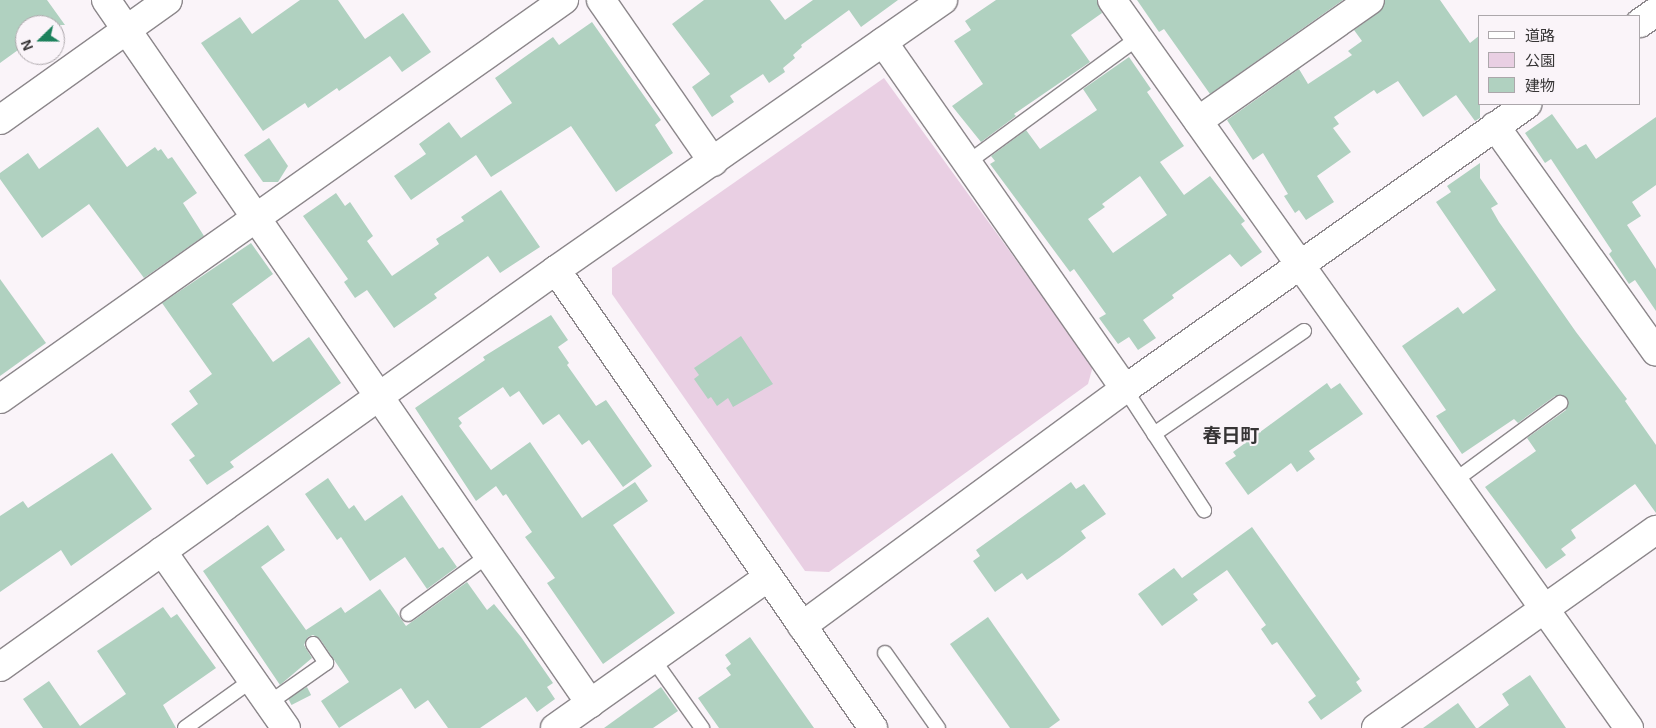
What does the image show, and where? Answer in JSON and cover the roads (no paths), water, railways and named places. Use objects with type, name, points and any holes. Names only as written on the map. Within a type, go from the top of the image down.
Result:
[{"type":"street","points":[[106,0],[258,218],[590,703]]},
{"type":"street","points":[[0,120],[168,0]]},
{"type":"street","points":[[0,399],[564,0]]},
{"type":"street","points":[[602,0],[713,162]]},
{"type":"street","points":[[0,667],[162,550],[380,398],[556,270],[943,0]]},
{"type":"street","points":[[1112,0],[1629,728]]},
{"type":"street","points":[[1198,121],[1370,0]]},
{"type":"street","points":[[1641,23],[1656,12]]},
{"type":"street","points":[[883,42],[1124,389]]},
{"type":"street","points":[[802,626],[1124,389],[1526,105]]},
{"type":"street","points":[[1495,126],[1656,352]]},
{"type":"street","points":[[556,270],[874,728]]},
{"type":"street","points":[[1376,728],[1656,530]]},
{"type":"street","points":[[162,550],[286,728]]},
{"type":"street","points":[[555,728],[768,577]]},
{"type":"lane","points":[[967,163],[1138,37]]},
{"type":"lane","points":[[1154,434],[1304,331]]},
{"type":"lane","points":[[1124,389],[1204,510]]},
{"type":"lane","points":[[1454,481],[1560,403]]},
{"type":"lane","points":[[408,614],[489,555]]},
{"type":"lane","points":[[269,703],[326,662],[313,644]]},
{"type":"lane","points":[[885,653],[938,728]]},
{"type":"lane","points":[[653,659],[702,728]]},
{"type":"lane","points":[[185,728],[252,680]]},
{"type":"district","name":"春日町","points":[[1231,436]]}]
